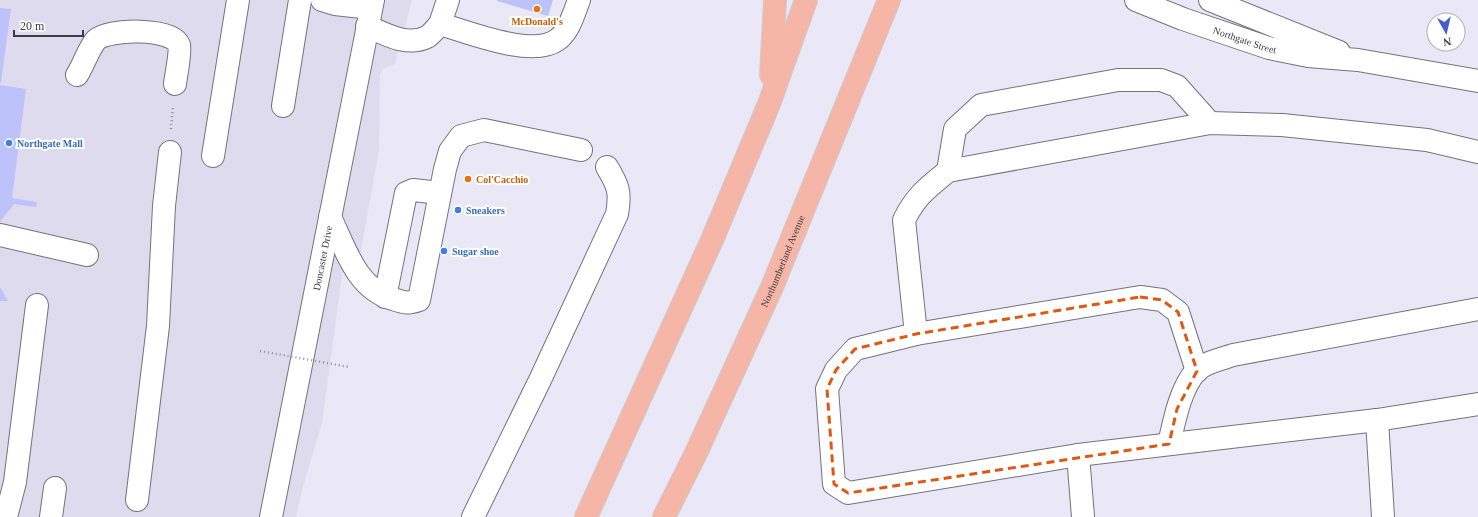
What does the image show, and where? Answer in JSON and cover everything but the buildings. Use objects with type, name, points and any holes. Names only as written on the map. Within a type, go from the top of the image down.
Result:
[{"type":"main road","points":[[769,104],[775,0]]},
{"type":"main road","points":[[586,517],[706,254],[769,104],[806,0]]},
{"type":"main road","name":"Northumberland Avenue","points":[[664,517],[696,454],[772,287],[892,3]]},
{"type":"street","points":[[212,156],[233,21],[238,0]]},
{"type":"street","points":[[283,106],[300,0]]},
{"type":"street","points":[[332,1],[371,11],[396,38],[412,41],[427,37],[440,24],[448,0]]},
{"type":"street","points":[[440,24],[515,45],[545,46],[558,40],[568,26],[579,0]]},
{"type":"street","name":"Northgate Street","points":[[1136,0],[1183,19],[1269,48],[1308,56],[1358,60],[1478,82]]},
{"type":"street","name":"Northgate Street","points":[[1210,0],[1358,60]]},
{"type":"street","name":"Doncaster Drive","points":[[271,517],[371,11]]},
{"type":"street","points":[[77,75],[96,40],[109,33],[120,31],[147,32],[175,38],[179,45],[175,84]]},
{"type":"street","points":[[948,171],[955,129],[981,105],[1118,80],[1161,80],[1177,86],[1210,123]]},
{"type":"street","points":[[916,334],[904,220],[912,203],[928,187],[948,171],[1210,123],[1282,125],[1412,138],[1478,152]]},
{"type":"street","points":[[330,216],[357,273],[368,286],[385,297],[408,304],[419,300],[440,193],[450,151],[460,136],[484,130],[581,150]]},
{"type":"street","points":[[138,500],[158,326],[164,206],[170,152]]},
{"type":"street","points":[[473,517],[540,380],[617,214],[620,197],[617,184],[607,166]]},
{"type":"street","points":[[385,297],[406,193],[413,190],[440,193]]},
{"type":"street","points":[[0,235],[87,255]]},
{"type":"street","points":[[1196,371],[1178,312],[1162,300],[1140,297],[916,334],[855,349],[836,370],[826,389],[834,484],[848,493],[1078,455],[1377,420],[1478,404]]},
{"type":"street","points":[[6,517],[15,482],[37,305]]},
{"type":"street","points":[[1169,444],[1177,409],[1196,371],[1206,364],[1234,355],[1478,309]]},
{"type":"street","points":[[1377,420],[1383,517]]},
{"type":"street","points":[[1078,455],[1083,517]]},
{"type":"street","points":[[51,517],[55,488]]},
{"type":"path","points":[[170,152],[175,84]]},
{"type":"path","points":[[260,351],[349,367]]},
{"type":"highlighted area","points":[[1140,297],[1162,300],[1178,312],[1197,371],[1177,409],[1169,444],[848,493],[834,484],[827,389],[836,370],[855,349],[916,334]]},
{"type":"shaded area","name":"Northgate Mall","points":[[0,0],[412,0],[395,64],[383,68],[380,75],[379,150],[361,251],[343,268],[322,423],[302,490],[296,517],[0,517]]},
{"type":"place","name":"McDonald's","points":[[537,9]]},
{"type":"place","name":"Northgate Mall","points":[[9,143]]},
{"type":"place","name":"Col'Cacchio","points":[[468,179]]},
{"type":"place","name":"Sneakers","points":[[458,210]]},
{"type":"place","name":"Sugar shoe","points":[[444,251]]}]
